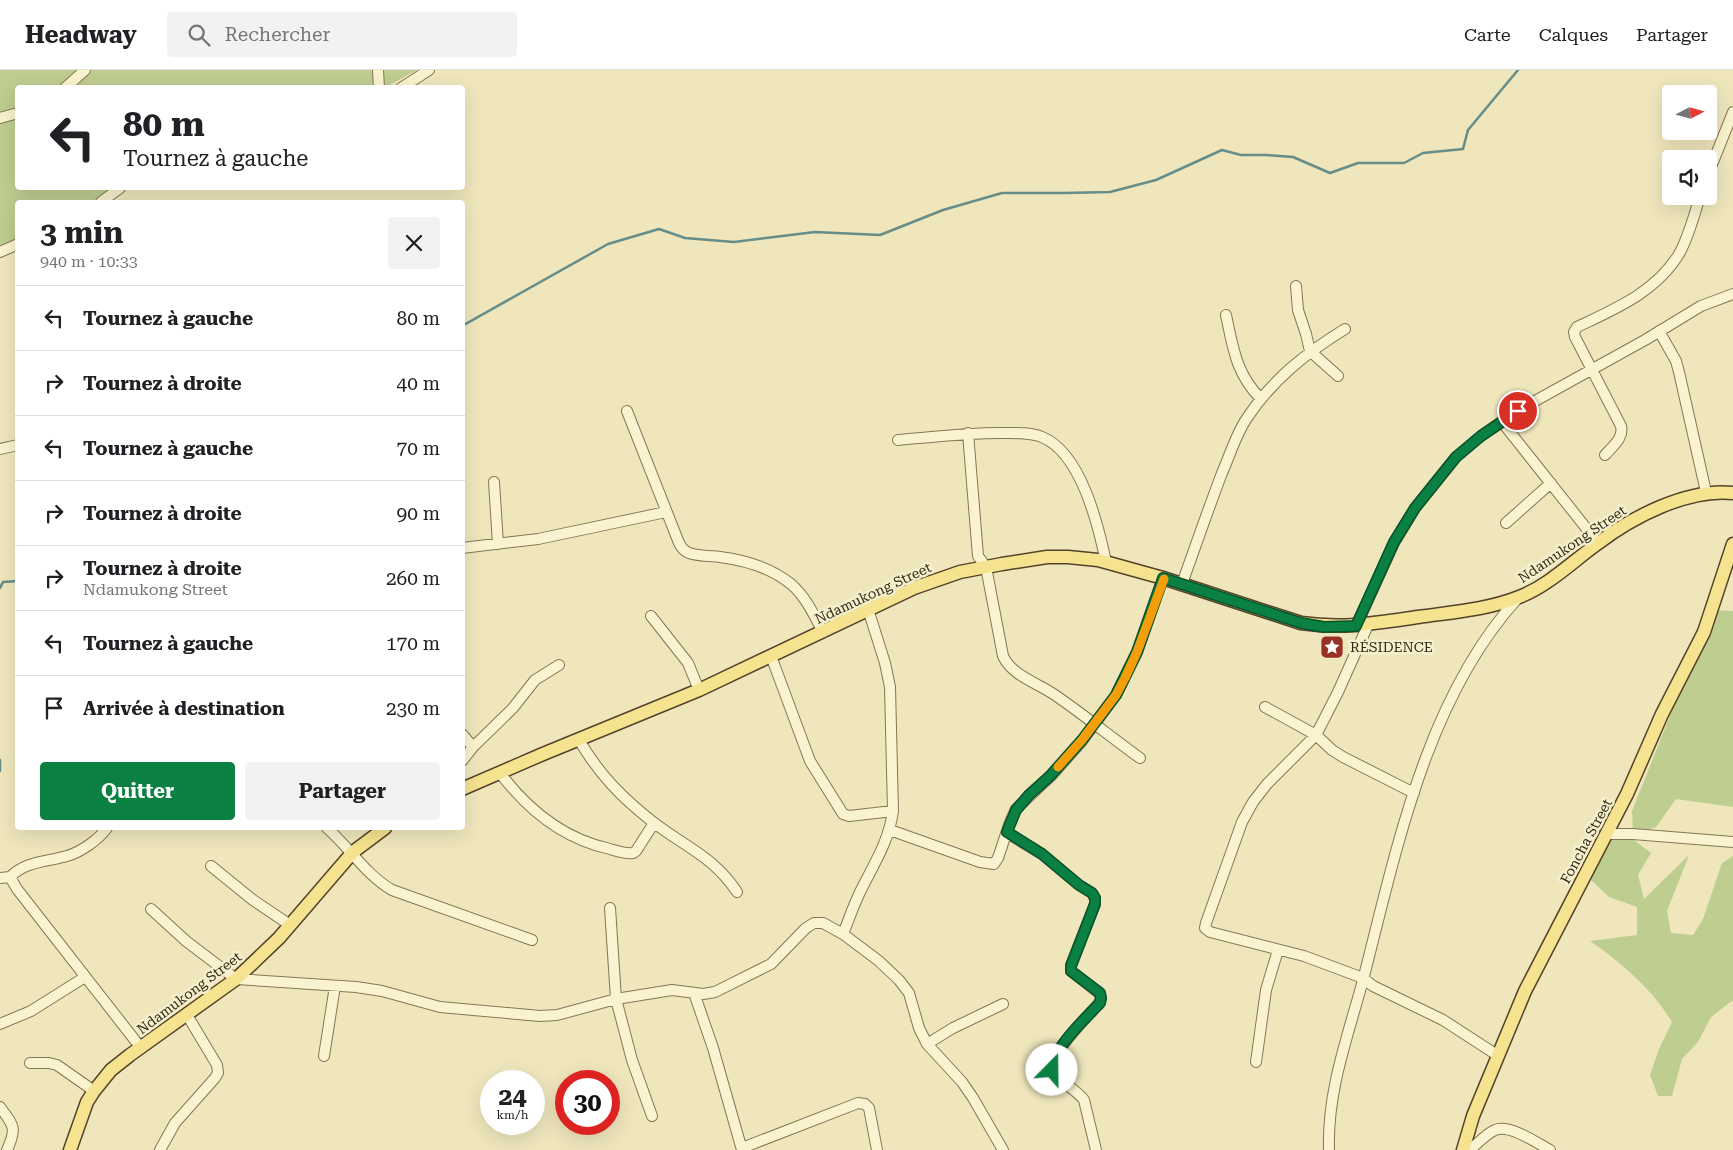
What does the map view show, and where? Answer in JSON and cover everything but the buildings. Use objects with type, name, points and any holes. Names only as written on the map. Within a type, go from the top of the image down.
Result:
[{"type":"main road","name":"Ndamukong Street","points":[[465,788],[699,690],[914,588],[960,572],[1048,557],[1068,557],[1106,562],[1163,578],[1301,623],[1324,627],[1362,625],[1462,612],[1519,597],[1553,578],[1623,526],[1651,512],[1679,500],[1706,492],[1733,493]]},
{"type":"main road","name":"Foncha Street","points":[[1463,1150],[1473,1116],[1497,1055],[1543,956],[1627,794],[1662,714],[1704,632],[1733,544]]},
{"type":"main road","name":"Ndamukong Street","points":[[70,1150],[87,1102],[94,1090],[111,1070],[236,979],[290,925],[353,852],[382,830]]},
{"type":"street","points":[[68,85],[84,70]]},
{"type":"street","points":[[378,70],[379,85]]},
{"type":"street","points":[[406,85],[429,70]]},
{"type":"street","points":[[1717,152],[1733,112]]},
{"type":"street","points":[[0,118],[15,114]]},
{"type":"street","points":[[105,200],[117,190]]},
{"type":"street","points":[[1605,455],[1621,438],[1621,426],[1574,332],[1577,327],[1630,301],[1654,283],[1670,266],[1687,237],[1697,205]]},
{"type":"street","points":[[0,252],[15,245]]},
{"type":"street","points":[[1296,286],[1298,310],[1310,351],[1338,376]]},
{"type":"street","points":[[1497,1055],[1443,1020],[1373,986],[1364,978],[1304,956],[1210,932],[1205,928],[1206,923],[1242,822],[1253,802],[1267,784],[1316,735],[1334,700],[1394,542],[1415,508],[1456,457],[1481,436],[1502,422],[1701,306],[1733,294]]},
{"type":"street","points":[[1226,315],[1239,370],[1251,389],[1261,399]]},
{"type":"street","points":[[1182,584],[1232,448],[1246,419],[1287,370],[1310,351],[1345,328]]},
{"type":"street","points":[[1660,331],[1676,361],[1706,492]]},
{"type":"street","points":[[627,411],[666,512],[683,550],[689,553],[749,563],[777,575],[791,584],[800,593],[823,632]]},
{"type":"street","points":[[1502,422],[1598,543]]},
{"type":"street","points":[[898,440],[968,433],[1009,432],[1032,434],[1043,438],[1055,446],[1075,467],[1097,521],[1106,562]]},
{"type":"street","points":[[968,433],[978,556],[986,567],[1006,664],[1014,671],[1054,694],[1140,758]]},
{"type":"street","points":[[0,449],[15,446]]},
{"type":"street","points":[[494,482],[498,544]]},
{"type":"street","points":[[1506,523],[1550,483]]},
{"type":"street","points":[[465,548],[557,535],[666,512]]},
{"type":"street","points":[[890,830],[988,864],[994,864],[1016,810],[1082,740],[1116,695],[1137,652],[1163,578]]},
{"type":"street","points":[[1329,1150],[1334,1085],[1364,978],[1393,860],[1414,792],[1437,730],[1463,677],[1497,622],[1519,597]]},
{"type":"street","points":[[843,934],[890,830],[893,811],[890,687],[885,663],[868,610]]},
{"type":"street","points":[[652,616],[688,663],[699,690]]},
{"type":"street","points":[[771,656],[810,761],[843,814],[849,816],[893,811]]},
{"type":"street","points":[[465,757],[513,708],[535,680],[559,665]]},
{"type":"street","points":[[1265,707],[1316,735],[1342,757],[1414,792]]},
{"type":"street","points":[[465,738],[473,747]]},
{"type":"street","points":[[579,740],[593,763],[621,796],[654,822],[707,858],[729,880],[737,892]]},
{"type":"street","points":[[500,773],[539,815],[573,837],[593,846],[633,854],[654,822]]},
{"type":"street","points":[[105,830],[79,852],[65,857],[26,865],[5,878],[17,889],[141,1048]]},
{"type":"street","points":[[329,830],[353,852],[372,877],[392,890],[532,940]]},
{"type":"street","points":[[1007,832],[1055,864],[1079,885],[1092,893],[1095,898],[1095,904],[1071,966],[1071,971],[1100,993],[1100,1003],[1064,1043],[1052,1064],[1052,1070],[1080,1094],[1084,1100],[1096,1150]]},
{"type":"street","points":[[1606,834],[1633,834],[1733,842]]},
{"type":"street","points":[[211,866],[253,900],[290,925]]},
{"type":"street","points":[[610,908],[616,999],[632,1060],[652,1116]]},
{"type":"street","points":[[151,909],[186,941],[236,979],[382,991],[440,1008],[540,1016],[557,1015],[616,999],[672,990],[703,994],[715,992],[771,964],[806,928],[814,923],[823,923],[843,934],[879,961],[899,980],[908,993],[919,1028],[927,1044],[962,1082],[1003,1150]]},
{"type":"street","points":[[1256,1062],[1266,990],[1278,950]]},
{"type":"street","points":[[0,1024],[31,1011],[85,976]]},
{"type":"street","points":[[324,1056],[335,986]]},
{"type":"street","points":[[694,993],[713,1048],[742,1149],[858,1103],[865,1104],[869,1108],[877,1150]]},
{"type":"street","points":[[927,1044],[953,1028],[1003,1004]]},
{"type":"street","points":[[160,1150],[175,1124],[218,1073],[217,1065],[187,1015]]},
{"type":"street","points":[[30,1063],[57,1065],[94,1090]]},
{"type":"street","points":[[0,1107],[13,1126],[14,1132],[7,1150]]},
{"type":"street","points":[[1470,1150],[1489,1134],[1502,1128],[1510,1129],[1550,1150]]},
{"type":"green space","points":[[0,70],[417,70],[390,85],[15,85],[15,190],[124,190],[104,200],[15,200],[15,246],[0,251]]},
{"type":"green space","points":[[1712,610],[1733,611],[1733,807],[1676,799],[1656,827],[1633,834],[1632,811]]},
{"type":"green space","points":[[1606,834],[1626,834],[1651,853],[1638,875],[1644,899],[1689,855],[1667,911],[1671,933],[1693,935],[1703,919],[1722,863],[1733,856],[1733,1001],[1711,1017],[1698,1042],[1682,1059],[1672,1096],[1658,1096],[1650,1075],[1659,1049],[1672,1022],[1646,988],[1635,977],[1614,958],[1590,941],[1637,935],[1637,907],[1609,897],[1585,874]]},
{"type":"waterway","points":[[465,324],[608,244],[659,229],[685,238],[734,242],[815,232],[880,235],[943,210],[1002,193],[1110,192],[1156,180],[1222,150],[1241,155],[1293,157],[1330,173],[1358,163],[1404,163],[1423,153],[1463,149],[1468,130],[1518,70]]},
{"type":"waterway","points":[[0,588],[3,582],[15,581]]},
{"type":"waterway","points":[[0,760],[0,771]]},
{"type":"slow traffic","points":[[1058,767],[1082,740],[1116,695],[1137,652],[1164,579]]},
{"type":"place","name":"RÉSIDENCE","points":[[1332,647]]},
{"type":"route","points":[[1052,1070],[1052,1064],[1064,1043],[1100,1003],[1100,993],[1071,971],[1071,966],[1095,904],[1095,898],[1092,893],[1079,885],[1042,854],[1007,832],[1016,810],[1082,740],[1116,695],[1137,652],[1163,578],[1301,623],[1324,627],[1356,626],[1394,542],[1415,508],[1456,457],[1481,436],[1518,411]]}]
